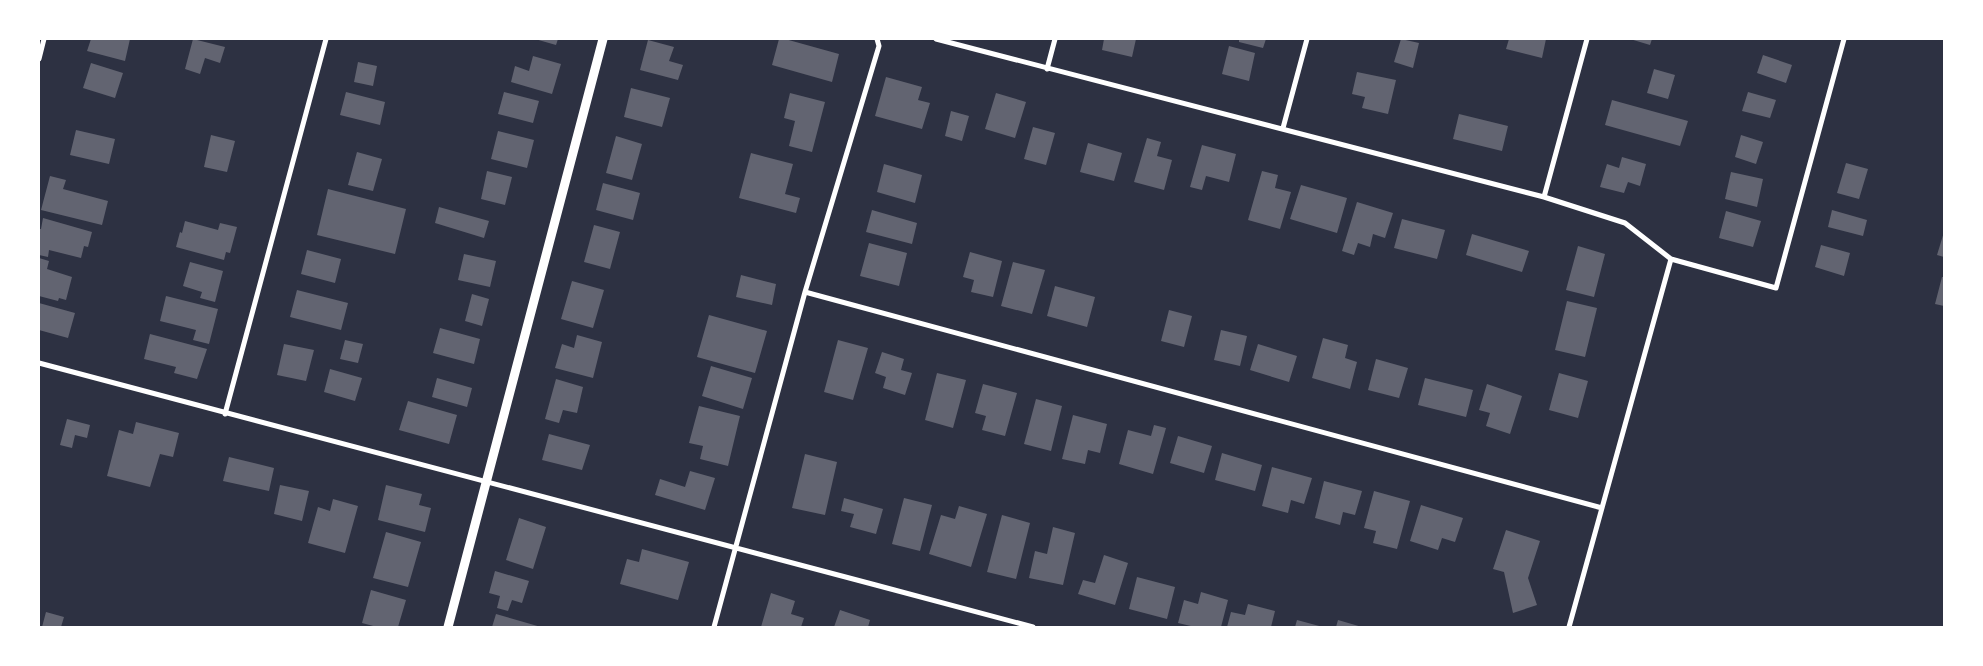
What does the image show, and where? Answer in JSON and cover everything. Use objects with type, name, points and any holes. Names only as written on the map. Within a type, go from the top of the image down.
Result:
[{"type":"street","points":[[39,59],[44,39]]},
{"type":"street","points":[[226,414],[326,39]]},
{"type":"street","points":[[448,627],[604,39]]},
{"type":"street","points":[[714,627],[805,292],[879,46],[877,39]]},
{"type":"street","points":[[936,39],[1544,197],[1625,223],[1672,260],[1776,288],[1844,39]]},
{"type":"street","points":[[1047,69],[1055,39]]},
{"type":"street","points":[[1283,128],[1307,39]]},
{"type":"street","points":[[1544,197],[1587,39]]},
{"type":"street","points":[[1569,627],[1672,260]]},
{"type":"street","points":[[805,292],[1602,508]]},
{"type":"street","points":[[39,364],[1033,627]]},
{"type":"building","points":[[91,39],[130,39],[125,61],[87,51]]},
{"type":"building","points":[[193,39],[225,47],[220,63],[205,58],[200,74],[185,69]]},
{"type":"building","points":[[535,39],[558,39],[556,45]]},
{"type":"building","points":[[779,39],[839,54],[832,82],[772,65]]},
{"type":"building","points":[[1104,39],[1136,39],[1132,57],[1102,50]]},
{"type":"building","points":[[1239,39],[1266,39],[1263,48],[1239,42]]},
{"type":"building","points":[[1401,39],[1419,43],[1413,68],[1394,62]]},
{"type":"building","points":[[1509,39],[1546,39],[1542,58],[1506,49]]},
{"type":"building","points":[[1630,39],[1652,39],[1650,45]]},
{"type":"building","points":[[648,40],[674,47],[669,61],[683,65],[678,80],[640,70]]},
{"type":"building","points":[[1229,46],[1255,53],[1249,81],[1222,74]]},
{"type":"building","points":[[1763,55],[1792,65],[1786,83],[1757,73]]},
{"type":"building","points":[[533,56],[561,64],[552,94],[511,82],[515,66],[529,71]]},
{"type":"building","points":[[358,62],[377,66],[373,86],[354,82]]},
{"type":"building","points":[[91,63],[123,73],[115,98],[83,88]]},
{"type":"building","points":[[1654,69],[1675,75],[1668,99],[1647,93]]},
{"type":"building","points":[[1357,72],[1396,80],[1388,114],[1362,108],[1365,97],[1352,94]]},
{"type":"building","points":[[886,77],[922,87],[918,100],[930,103],[922,129],[875,116]]},
{"type":"building","points":[[631,88],[670,98],[662,127],[624,117]]},
{"type":"building","points":[[346,92],[385,102],[380,125],[340,115]]},
{"type":"building","points":[[504,92],[539,101],[533,123],[498,114]]},
{"type":"building","points":[[1748,92],[1776,100],[1770,118],[1742,111]]},
{"type":"building","points":[[790,93],[825,102],[812,152],[789,146],[795,121],[784,118]]},
{"type":"building","points":[[996,93],[1026,102],[1015,138],[985,129]]},
{"type":"building","points":[[1612,100],[1688,121],[1680,146],[1605,125]]},
{"type":"building","points":[[951,111],[969,116],[962,141],[945,136]]},
{"type":"building","points":[[1459,114],[1508,126],[1502,151],[1453,139]]},
{"type":"building","points":[[1033,127],[1055,133],[1046,165],[1024,159]]},
{"type":"building","points":[[76,130],[115,139],[109,164],[70,155]]},
{"type":"building","points":[[498,131],[534,140],[527,168],[491,159]]},
{"type":"building","points":[[211,135],[235,141],[227,172],[204,167]]},
{"type":"building","points":[[1741,135],[1763,142],[1756,164],[1735,157]]},
{"type":"building","points":[[616,136],[642,144],[632,180],[606,173]]},
{"type":"building","points":[[1147,138],[1161,142],[1157,156],[1172,160],[1164,190],[1134,182]]},
{"type":"building","points":[[1088,143],[1122,153],[1114,181],[1080,172]]},
{"type":"building","points":[[1202,145],[1236,154],[1229,182],[1206,176],[1202,190],[1190,187]]},
{"type":"building","points":[[357,152],[382,159],[373,191],[348,185]]},
{"type":"building","points":[[751,153],[793,164],[785,194],[800,198],[796,213],[739,198]]},
{"type":"building","points":[[1622,157],[1646,164],[1640,186],[1628,182],[1624,193],[1600,187],[1607,164],[1619,168]]},
{"type":"building","points":[[1846,163],[1868,169],[1859,199],[1837,193]]},
{"type":"building","points":[[884,164],[922,175],[915,203],[877,192]]},
{"type":"building","points":[[487,171],[512,177],[505,205],[481,199]]},
{"type":"building","points":[[1262,171],[1278,175],[1275,188],[1291,192],[1280,229],[1248,220]]},
{"type":"building","points":[[1731,172],[1763,179],[1757,207],[1725,199]]},
{"type":"building","points":[[50,176],[66,180],[63,189],[108,201],[102,225],[41,210]]},
{"type":"building","points":[[603,183],[640,193],[633,220],[596,210]]},
{"type":"building","points":[[1301,185],[1347,198],[1337,233],[1290,219]]},
{"type":"building","points":[[328,189],[406,209],[395,254],[317,235]]},
{"type":"building","points":[[1357,202],[1393,213],[1385,238],[1373,234],[1370,247],[1358,243],[1354,255],[1342,251]]},
{"type":"building","points":[[439,207],[489,221],[484,238],[435,223]]},
{"type":"building","points":[[872,210],[917,223],[912,244],[866,232]]},
{"type":"building","points":[[1832,210],[1867,220],[1863,236],[1828,227]]},
{"type":"building","points":[[1726,211],[1761,221],[1753,247],[1719,238]]},
{"type":"building","points":[[43,218],[92,232],[88,247],[84,246],[81,258],[49,250],[48,257],[39,255],[39,229],[41,229]]},
{"type":"building","points":[[1402,219],[1445,230],[1437,259],[1394,248]]},
{"type":"building","points":[[185,221],[218,230],[220,223],[237,227],[230,253],[226,252],[224,260],[176,247]]},
{"type":"building","points":[[594,225],[620,232],[610,269],[584,262]]},
{"type":"building","points":[[1944,232],[1944,257],[1937,255]]},
{"type":"building","points":[[1472,234],[1529,251],[1522,272],[1466,255]]},
{"type":"building","points":[[869,243],[907,253],[899,286],[860,276]]},
{"type":"building","points":[[1821,245],[1850,253],[1844,276],[1815,267]]},
{"type":"building","points":[[1578,246],[1605,254],[1594,297],[1566,290]]},
{"type":"building","points":[[307,250],[341,259],[335,283],[301,274]]},
{"type":"building","points":[[970,252],[1002,261],[993,297],[971,292],[974,280],[963,277]]},
{"type":"building","points":[[464,254],[496,261],[490,287],[458,280]]},
{"type":"building","points":[[39,258],[49,261],[47,269],[72,277],[66,300],[59,298],[58,301],[39,296]]},
{"type":"building","points":[[190,262],[223,271],[215,302],[200,298],[202,292],[183,286]]},
{"type":"building","points":[[1013,262],[1045,270],[1032,314],[1001,306]]},
{"type":"building","points":[[741,275],[776,284],[772,305],[736,297]]},
{"type":"building","points":[[1942,277],[1944,277],[1944,306],[1935,304]]},
{"type":"building","points":[[572,281],[604,290],[593,328],[561,319]]},
{"type":"building","points":[[1055,286],[1095,297],[1087,327],[1047,316]]},
{"type":"building","points":[[297,290],[348,303],[341,330],[290,317]]},
{"type":"building","points":[[472,294],[489,299],[482,326],[465,321]]},
{"type":"building","points":[[166,296],[218,309],[209,344],[193,340],[196,330],[160,321]]},
{"type":"building","points":[[1567,301],[1597,308],[1585,357],[1555,350]]},
{"type":"building","points":[[39,303],[75,313],[68,338],[39,330]]},
{"type":"building","points":[[1169,310],[1192,316],[1184,347],[1161,341]]},
{"type":"building","points":[[709,315],[767,331],[755,373],[697,357]]},
{"type":"building","points":[[440,328],[480,339],[474,364],[433,353]]},
{"type":"building","points":[[1221,330],[1247,336],[1240,366],[1214,360]]},
{"type":"building","points":[[150,334],[207,349],[197,379],[174,373],[176,367],[144,359]]},
{"type":"building","points":[[577,335],[602,342],[593,378],[555,368],[562,344],[574,348]]},
{"type":"building","points":[[1323,338],[1348,345],[1345,358],[1357,362],[1350,389],[1312,378]]},
{"type":"building","points":[[345,340],[363,344],[358,363],[340,359]]},
{"type":"building","points":[[838,340],[868,348],[853,400],[824,392]]},
{"type":"building","points":[[284,344],[314,350],[306,381],[277,375]]},
{"type":"building","points":[[1258,344],[1297,356],[1289,382],[1250,370]]},
{"type":"building","points":[[882,352],[904,359],[901,370],[912,373],[905,395],[883,388],[886,377],[875,373]]},
{"type":"building","points":[[1376,359],[1408,368],[1399,398],[1368,390]]},
{"type":"building","points":[[711,366],[752,378],[743,409],[702,396]]},
{"type":"building","points":[[330,369],[362,378],[355,401],[324,392]]},
{"type":"building","points":[[937,373],[966,380],[953,428],[925,420]]},
{"type":"building","points":[[1559,373],[1588,381],[1578,418],[1549,410]]},
{"type":"building","points":[[437,378],[472,388],[467,407],[432,397]]},
{"type":"building","points":[[1425,378],[1473,390],[1466,417],[1418,405]]},
{"type":"building","points":[[556,379],[583,387],[577,413],[563,410],[559,423],[545,419]]},
{"type":"building","points":[[983,384],[1017,393],[1005,436],[982,430],[986,416],[975,413]]},
{"type":"building","points":[[1487,384],[1522,396],[1510,434],[1486,426],[1490,413],[1479,410]]},
{"type":"building","points":[[1036,399],[1062,406],[1051,451],[1024,444]]},
{"type":"building","points":[[408,401],[457,415],[449,444],[399,430]]},
{"type":"building","points":[[699,406],[740,416],[728,466],[700,459],[703,446],[689,443]]},
{"type":"building","points":[[1073,415],[1107,424],[1100,453],[1088,450],[1085,464],[1062,459]]},
{"type":"building","points":[[67,419],[90,425],[87,438],[75,435],[72,448],[60,445]]},
{"type":"building","points":[[136,422],[179,433],[173,457],[160,454],[150,487],[107,476],[119,430],[133,434]]},
{"type":"building","points":[[1154,425],[1166,428],[1153,474],[1119,464],[1128,430],[1151,436]]},
{"type":"building","points":[[549,434],[590,445],[582,470],[542,460]]},
{"type":"building","points":[[1178,436],[1212,446],[1204,473],[1170,463]]},
{"type":"building","points":[[1222,453],[1262,465],[1255,491],[1215,480]]},
{"type":"building","points":[[805,454],[837,462],[825,515],[792,508]]},
{"type":"building","points":[[229,457],[274,468],[269,491],[223,481]]},
{"type":"building","points":[[1272,467],[1312,478],[1304,504],[1291,500],[1288,513],[1262,506]]},
{"type":"building","points":[[690,471],[715,478],[705,510],[655,495],[660,479],[685,487]]},
{"type":"building","points":[[1324,481],[1362,491],[1355,515],[1343,512],[1340,525],[1315,518]]},
{"type":"building","points":[[280,485],[309,491],[302,521],[274,514]]},
{"type":"building","points":[[386,485],[422,494],[419,505],[431,508],[425,532],[378,520]]},
{"type":"building","points":[[1374,491],[1410,501],[1397,549],[1373,543],[1376,531],[1364,528]]},
{"type":"building","points":[[844,498],[883,509],[876,534],[850,527],[854,514],[841,511]]},
{"type":"building","points":[[904,498],[932,505],[920,551],[892,544]]},
{"type":"building","points":[[333,499],[358,506],[345,553],[308,543],[318,507],[330,511]]},
{"type":"building","points":[[1421,505],[1463,518],[1455,542],[1442,538],[1438,550],[1410,541]]},
{"type":"building","points":[[959,506],[987,514],[971,567],[929,554],[941,515],[955,519]]},
{"type":"building","points":[[1002,515],[1030,523],[1016,579],[987,572]]},
{"type":"building","points":[[519,518],[546,527],[533,569],[506,560]]},
{"type":"building","points":[[1053,527],[1075,533],[1063,585],[1029,578],[1035,551],[1047,554]]},
{"type":"building","points":[[1506,530],[1540,541],[1528,578],[1537,605],[1513,613],[1504,572],[1493,569]]},
{"type":"building","points":[[386,532],[421,542],[408,587],[373,578]]},
{"type":"building","points":[[642,549],[689,562],[678,600],[620,584],[627,559],[639,562]]},
{"type":"building","points":[[1104,555],[1128,563],[1115,605],[1078,594],[1083,580],[1095,583]]},
{"type":"building","points":[[495,571],[529,581],[522,603],[512,600],[508,611],[497,608],[500,596],[489,593]]},
{"type":"building","points":[[1137,577],[1175,587],[1167,619],[1129,609]]},
{"type":"building","points":[[371,590],[406,600],[398,627],[377,627],[362,623]]},
{"type":"building","points":[[1201,592],[1228,600],[1221,627],[1195,627],[1178,623],[1184,600],[1198,604]]},
{"type":"building","points":[[771,593],[795,601],[791,614],[804,618],[801,627],[761,627]]},
{"type":"building","points":[[1248,604],[1275,611],[1271,627],[1227,627],[1231,612],[1245,615]]},
{"type":"building","points":[[840,610],[870,620],[868,627],[834,627]]},
{"type":"building","points":[[46,612],[64,617],[61,627],[42,627]]},
{"type":"building","points":[[496,614],[541,627],[492,627]]},
{"type":"building","points":[[1297,620],[1323,627],[1295,627]]},
{"type":"building","points":[[1338,620],[1362,627],[1336,627]]}]
